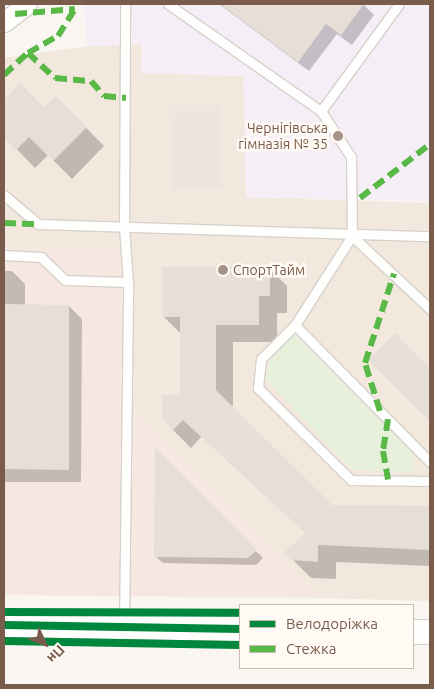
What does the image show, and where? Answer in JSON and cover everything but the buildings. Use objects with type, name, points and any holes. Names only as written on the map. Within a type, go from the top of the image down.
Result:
[{"type":"street","points":[[4,22],[28,4]]},
{"type":"street","points":[[4,625],[239,629]]},
{"type":"street","points":[[414,632],[430,632]]},
{"type":"lane","points":[[124,4],[124,227],[128,282],[124,627]]},
{"type":"lane","points":[[168,4],[321,110],[351,157],[352,236],[295,325],[261,359],[258,388],[351,480],[430,481]]},
{"type":"lane","points":[[321,110],[399,4]]},
{"type":"lane","points":[[4,195],[38,224],[352,236],[430,236]]},
{"type":"lane","points":[[352,236],[430,309]]},
{"type":"lane","points":[[4,255],[41,257],[65,280],[128,282]]},
{"type":"lane","points":[[295,325],[430,462]]},
{"type":"shaded area","name":"Чернігівська гімназія № 35","points":[[84,4],[430,4],[430,201],[246,197],[243,76],[141,73],[142,44],[87,46]]},
{"type":"shaded area","points":[[142,44],[141,73],[244,76],[246,197],[430,203],[430,601],[320,598],[134,409],[131,247],[4,246],[4,58],[87,46]]},
{"type":"shaded area","points":[[220,105],[222,187],[172,189],[169,106]]},
{"type":"shaded area","points":[[4,246],[131,247],[134,409],[320,598],[4,595]]},
{"type":"green space","points":[[295,335],[412,452],[416,468],[411,472],[353,470],[265,379],[270,360]]},
{"type":"marked path","points":[[15,14],[75,9]]},
{"type":"marked path","points":[[4,75],[28,53],[58,36],[75,9]]},
{"type":"marked path","points":[[28,53],[55,78],[91,81],[104,96],[126,98]]},
{"type":"marked path","points":[[360,198],[430,144]]},
{"type":"marked path","points":[[4,223],[38,224]]},
{"type":"marked path","points":[[380,411],[365,363],[394,274]]},
{"type":"marked path","points":[[388,419],[383,451],[388,480]]},
{"type":"cycle path","points":[[4,612],[239,613]]},
{"type":"cycle path","points":[[4,625],[239,629]]},
{"type":"cycle path","points":[[4,641],[239,645]]},
{"type":"place","name":"Чернігівська гімназія № 35","points":[[338,136]]},
{"type":"place","name":"СпортТайм","points":[[223,270]]}]
